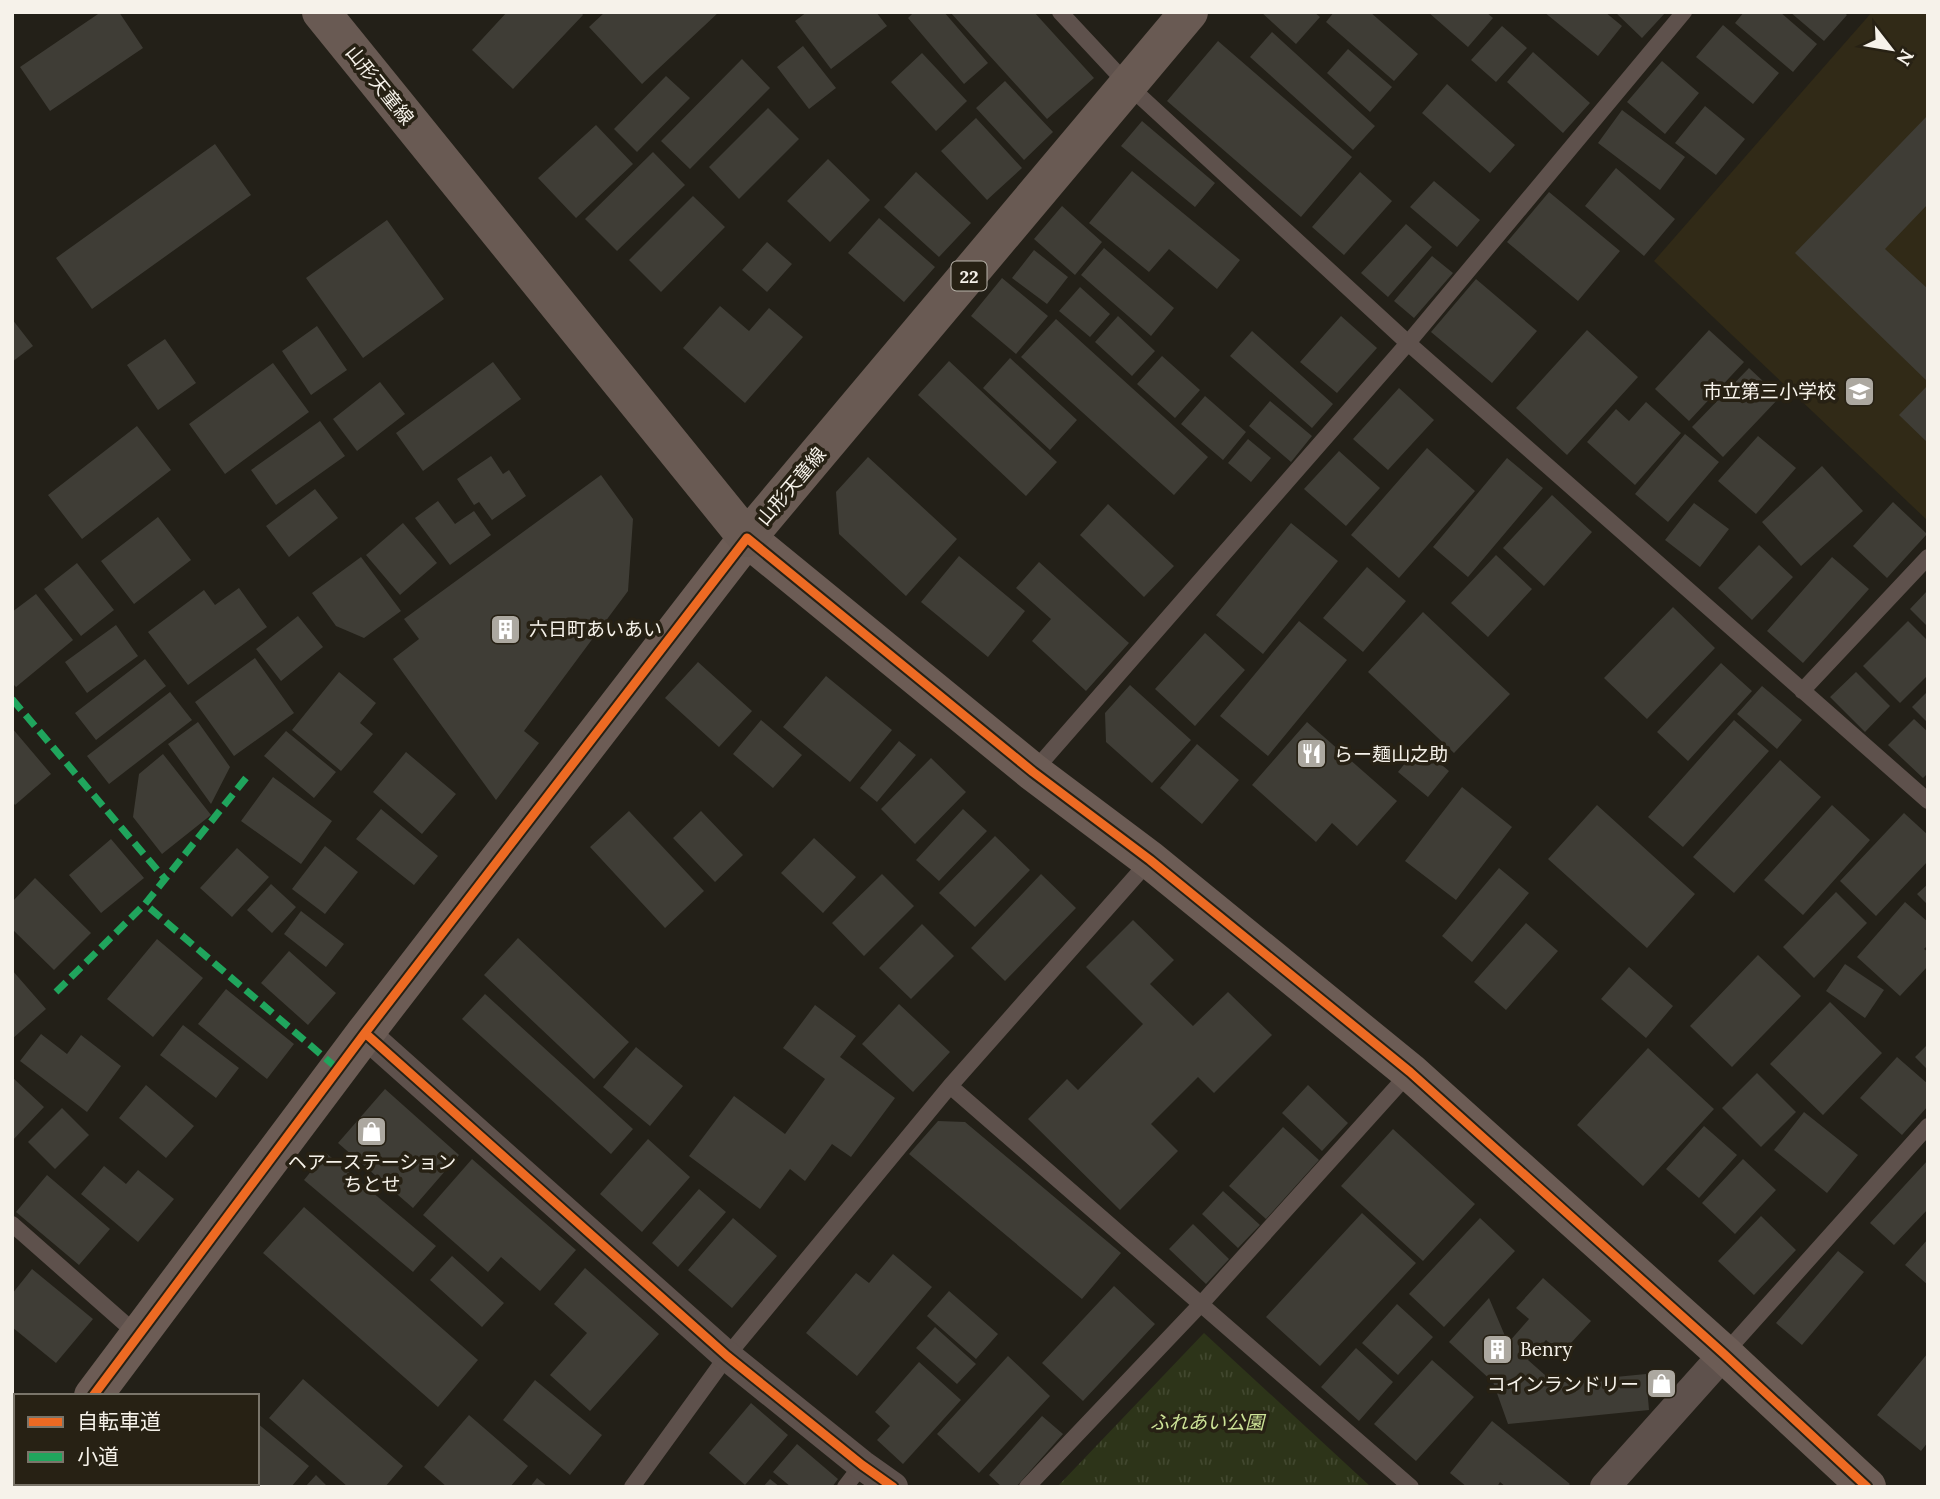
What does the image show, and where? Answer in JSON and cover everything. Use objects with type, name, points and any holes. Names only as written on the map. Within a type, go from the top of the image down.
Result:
[{"type":"main road","name":"山形天童線","points":[[321,12],[747,538],[1189,12]]},
{"type":"street","points":[[95,1394],[365,1033],[747,538],[1034,772],[1150,860],[1410,1072],[1724,1354],[1867,1487]]},
{"type":"street","points":[[365,1033],[727,1356],[853,1476],[893,1487]]},
{"type":"street","points":[[1605,1487],[1724,1354]]},
{"type":"lane","points":[[1060,12],[1129,86],[1408,343],[1928,801]]},
{"type":"lane","points":[[1034,772],[1408,343],[1684,12]]},
{"type":"lane","points":[[1802,691],[1928,557]]},
{"type":"lane","points":[[632,1487],[727,1356],[950,1086],[1150,860]]},
{"type":"lane","points":[[1027,1487],[1201,1304],[1410,1072]]},
{"type":"lane","points":[[950,1086],[1411,1487]]},
{"type":"lane","points":[[1724,1354],[1928,1126]]},
{"type":"lane","points":[[12,1224],[139,1336]]},
{"type":"shaded area","name":"市立第三小学校","points":[[1872,12],[1928,12],[1928,521],[1654,261]]},
{"type":"green space","name":"ふれあい公園","points":[[1204,1333],[1371,1487],[1057,1487]]},
{"type":"building","points":[[101,12],[119,12],[143,48],[50,111],[20,67]]},
{"type":"building","points":[[507,12],[581,12],[583,15],[513,89],[472,50]]},
{"type":"building","points":[[605,12],[719,12],[642,84],[589,27]]},
{"type":"building","points":[[807,12],[876,12],[887,26],[831,69],[795,21]]},
{"type":"building","points":[[914,12],[944,12],[988,63],[964,84],[908,18]]},
{"type":"building","points":[[950,12],[1034,12],[1094,78],[1047,119]]},
{"type":"building","points":[[1261,12],[1314,12],[1320,17],[1296,44]]},
{"type":"building","points":[[1334,12],[1370,12],[1418,54],[1394,81],[1326,22]]},
{"type":"building","points":[[1428,12],[1486,12],[1493,18],[1468,47]]},
{"type":"building","points":[[1544,12],[1605,12],[1622,26],[1598,56]]},
{"type":"building","points":[[1615,12],[1666,12],[1642,38]]},
{"type":"building","points":[[1744,12],[1780,12],[1817,44],[1793,72],[1735,23]]},
{"type":"building","points":[[1790,12],[1844,12],[1847,15],[1824,41]]},
{"type":"building","points":[[1723,25],[1779,73],[1753,104],[1696,57]]},
{"type":"building","points":[[1502,26],[1527,48],[1496,82],[1471,60]]},
{"type":"building","points":[[1272,32],[1375,126],[1353,150],[1250,57]]},
{"type":"building","points":[[1218,41],[1352,157],[1301,217],[1167,101]]},
{"type":"building","points":[[803,46],[836,88],[809,109],[777,67]]},
{"type":"building","points":[[1348,49],[1392,87],[1370,112],[1327,73]]},
{"type":"building","points":[[1533,52],[1590,103],[1563,133],[1507,82]]},
{"type":"building","points":[[922,53],[967,101],[936,131],[891,82]]},
{"type":"building","points":[[742,59],[770,88],[690,169],[661,141]]},
{"type":"building","points":[[1662,61],[1699,93],[1665,134],[1627,102]]},
{"type":"building","points":[[666,76],[690,98],[637,152],[614,129]]},
{"type":"building","points":[[1005,81],[1053,132],[1024,160],[976,108]]},
{"type":"building","points":[[1447,84],[1515,145],[1490,173],[1422,113]]},
{"type":"building","points":[[1705,106],[1745,139],[1716,175],[1675,143]]},
{"type":"building","points":[[768,108],[799,139],[739,199],[709,167]]},
{"type":"building","points":[[1622,110],[1685,157],[1660,190],[1598,143]]},
{"type":"building","points":[[1928,115],[1928,204],[1885,249],[1928,289],[1928,382],[1795,253]]},
{"type":"building","points":[[976,118],[1022,168],[987,200],[941,151]]},
{"type":"building","points":[[1142,121],[1215,183],[1195,207],[1121,146]]},
{"type":"building","points":[[596,125],[633,164],[576,218],[538,178]]},
{"type":"building","points":[[215,144],[251,195],[92,309],[56,258]]},
{"type":"building","points":[[653,152],[685,185],[617,251],[585,219]]},
{"type":"building","points":[[828,159],[870,200],[830,242],[787,201]]},
{"type":"building","points":[[1616,168],[1675,219],[1644,256],[1585,206]]},
{"type":"building","points":[[1132,171],[1240,260],[1217,289],[1169,249],[1149,272],[1089,223]]},
{"type":"building","points":[[916,172],[971,223],[939,257],[884,207]]},
{"type":"building","points":[[1360,172],[1392,201],[1344,255],[1312,227]]},
{"type":"building","points":[[1434,181],[1480,220],[1457,247],[1410,207]]},
{"type":"building","points":[[1549,192],[1620,251],[1578,301],[1507,242]]},
{"type":"building","points":[[693,196],[725,227],[661,292],[629,260]]},
{"type":"building","points":[[1062,206],[1102,242],[1075,275],[1034,239]]},
{"type":"building","points":[[879,218],[935,267],[904,302],[848,253]]},
{"type":"building","points":[[387,220],[444,299],[363,358],[306,278]]},
{"type":"building","points":[[1406,224],[1432,247],[1388,297],[1361,273]]},
{"type":"building","points":[[767,242],[792,264],[767,292],[742,270]]},
{"type":"building","points":[[1104,248],[1174,308],[1151,336],[1081,275]]},
{"type":"building","points":[[1034,250],[1068,277],[1047,304],[1012,278]]},
{"type":"building","points":[[1432,256],[1453,273],[1414,318],[1394,301]]},
{"type":"building","points":[[1002,278],[1048,316],[1016,354],[971,316]]},
{"type":"building","points":[[1476,279],[1537,331],[1492,383],[1431,332]]},
{"type":"building","points":[[1080,287],[1110,314],[1090,337],[1059,311]]},
{"type":"building","points":[[720,306],[749,331],[769,308],[803,337],[745,403],[683,348]]},
{"type":"building","points":[[1118,316],[1155,351],[1132,376],[1095,342]]},
{"type":"building","points":[[1341,316],[1377,348],[1337,393],[1300,362]]},
{"type":"building","points":[[12,319],[33,346],[12,362]]},
{"type":"building","points":[[1056,319],[1208,457],[1174,495],[1021,357]]},
{"type":"building","points":[[317,326],[347,370],[311,395],[282,351]]},
{"type":"building","points":[[1587,330],[1638,377],[1567,455],[1516,408]]},
{"type":"building","points":[[1709,330],[1744,362],[1689,421],[1655,389]]},
{"type":"building","points":[[1252,331],[1333,404],[1312,428],[1230,356]]},
{"type":"building","points":[[165,339],[196,383],[158,410],[127,365]]},
{"type":"building","points":[[1162,356],[1200,390],[1175,418],[1137,384]]},
{"type":"building","points":[[1010,358],[1077,420],[1050,450],[983,388]]},
{"type":"building","points":[[949,361],[1057,462],[1026,496],[918,395]]},
{"type":"building","points":[[493,362],[521,399],[423,471],[396,433]]},
{"type":"building","points":[[273,363],[309,412],[225,474],[189,424]]},
{"type":"building","points":[[1749,368],[1780,397],[1723,457],[1692,427]]},
{"type":"building","points":[[380,382],[405,414],[357,451],[333,419]]},
{"type":"building","points":[[1928,385],[1928,443],[1899,415]]},
{"type":"building","points":[[1399,388],[1434,420],[1388,470],[1353,439]]},
{"type":"building","points":[[1205,396],[1246,432],[1223,460],[1181,424]]},
{"type":"building","points":[[1270,401],[1312,436],[1291,462],[1249,426]]},
{"type":"building","points":[[1646,402],[1681,433],[1635,485],[1587,442],[1616,409],[1629,421]]},
{"type":"building","points":[[320,421],[345,456],[276,505],[251,470]]},
{"type":"building","points":[[137,426],[171,470],[82,539],[48,495]]},
{"type":"building","points":[[1685,434],[1719,462],[1668,522],[1635,494]]},
{"type":"building","points":[[1758,436],[1796,468],[1756,514],[1718,481]]},
{"type":"building","points":[[1248,439],[1271,458],[1251,482],[1228,463]]},
{"type":"building","points":[[1427,448],[1475,491],[1399,578],[1351,535]]},
{"type":"building","points":[[1339,451],[1380,488],[1346,526],[1304,489]]},
{"type":"building","points":[[491,456],[503,474],[509,470],[526,496],[492,520],[479,502],[474,505],[457,479]]},
{"type":"building","points":[[868,457],[957,539],[906,596],[839,534],[836,492]]},
{"type":"building","points":[[1507,458],[1543,488],[1468,577],[1433,547]]},
{"type":"building","points":[[1822,466],[1863,511],[1801,566],[1762,522]]},
{"type":"building","name":"六日町あいあい","points":[[601,475],[633,519],[628,591],[524,731],[539,743],[496,800],[393,659],[419,639],[404,619]]},
{"type":"building","points":[[315,489],[338,518],[289,557],[266,526]]},
{"type":"building","points":[[1552,495],[1592,532],[1544,586],[1503,548]]},
{"type":"building","points":[[438,501],[455,524],[474,511],[491,535],[450,565],[415,518]]},
{"type":"building","points":[[1893,502],[1927,534],[1887,578],[1853,546]]},
{"type":"building","points":[[1694,503],[1729,529],[1700,567],[1665,540]]},
{"type":"building","points":[[1108,504],[1174,566],[1144,597],[1080,535]]},
{"type":"building","points":[[158,517],[191,560],[134,604],[101,561]]},
{"type":"building","points":[[403,523],[437,563],[400,595],[366,555]]},
{"type":"building","points":[[1291,523],[1338,561],[1263,654],[1216,615]]},
{"type":"building","points":[[1759,545],[1793,577],[1752,620],[1718,588]]},
{"type":"building","points":[[1496,555],[1532,589],[1488,637],[1451,603]]},
{"type":"building","points":[[959,556],[1025,611],[988,657],[921,602]]},
{"type":"building","points":[[361,557],[401,611],[364,638],[336,626],[312,593]]},
{"type":"building","points":[[1832,557],[1869,589],[1803,663],[1767,631]]},
{"type":"building","points":[[1039,562],[1129,643],[1086,691],[1032,641],[1051,619],[1016,588]]},
{"type":"building","points":[[77,563],[114,610],[81,636],[44,589]]},
{"type":"building","points":[[1367,567],[1406,601],[1363,652],[1323,618]]},
{"type":"building","points":[[239,588],[267,627],[188,685],[148,632],[204,590],[215,605]]},
{"type":"building","points":[[1928,590],[1928,627],[1910,609]]},
{"type":"building","points":[[36,594],[73,640],[16,687],[12,683],[12,612]]},
{"type":"building","points":[[1673,607],[1715,648],[1647,719],[1604,678]]},
{"type":"building","points":[[1423,612],[1510,694],[1454,753],[1368,672]]},
{"type":"building","points":[[298,616],[323,647],[281,681],[256,649]]},
{"type":"building","points":[[1299,621],[1347,660],[1268,756],[1220,716]]},
{"type":"building","points":[[1908,621],[1928,641],[1928,675],[1900,703],[1863,666]]},
{"type":"building","points":[[116,625],[138,656],[87,693],[65,662]]},
{"type":"building","points":[[1205,633],[1245,670],[1195,726],[1155,689]]},
{"type":"building","points":[[255,658],[294,713],[234,756],[195,702]]},
{"type":"building","points":[[145,659],[166,686],[96,740],[75,713]]},
{"type":"building","points":[[698,662],[752,711],[719,747],[665,698]]},
{"type":"building","points":[[1721,663],[1752,691],[1688,761],[1657,732]]},
{"type":"building","points":[[339,672],[376,703],[360,723],[373,734],[341,771],[292,730]]},
{"type":"building","points":[[1856,672],[1890,706],[1865,732],[1830,697]]},
{"type":"building","points":[[826,676],[892,730],[850,782],[783,727]]},
{"type":"building","points":[[1130,685],[1191,740],[1152,783],[1106,742],[1105,713]]},
{"type":"building","points":[[1762,686],[1802,720],[1777,749],[1737,714]]},
{"type":"building","points":[[1928,691],[1928,723],[1912,707]]},
{"type":"building","points":[[170,692],[192,720],[109,784],[87,756]]},
{"type":"building","points":[[1914,719],[1928,732],[1928,773],[1923,778],[1888,745]]},
{"type":"building","points":[[761,720],[802,755],[773,788],[733,754]]},
{"type":"building","points":[[1734,720],[1769,751],[1683,847],[1648,817]]},
{"type":"building","points":[[198,722],[230,767],[211,804],[168,744]]},
{"type":"building","name":"らー麺山之助","points":[[1307,722],[1397,801],[1357,846],[1332,823],[1316,842],[1252,785]]},
{"type":"building","points":[[12,728],[51,774],[15,805],[12,801]]},
{"type":"building","points":[[286,731],[336,772],[314,798],[264,756]]},
{"type":"building","points":[[899,741],[916,755],[877,802],[860,788]]},
{"type":"building","points":[[1197,744],[1239,780],[1202,824],[1160,788]]},
{"type":"building","points":[[1419,746],[1449,771],[1428,797],[1398,772]]},
{"type":"building","points":[[406,752],[456,794],[422,834],[373,792]]},
{"type":"building","points":[[163,754],[211,815],[162,854],[133,817],[139,774]]},
{"type":"building","points":[[931,758],[966,792],[915,844],[881,809]]},
{"type":"building","points":[[1780,760],[1821,797],[1734,893],[1693,857]]},
{"type":"building","points":[[273,777],[332,821],[301,864],[241,821]]},
{"type":"building","points":[[1462,787],[1512,827],[1456,900],[1405,861]]},
{"type":"building","points":[[1597,805],[1695,894],[1647,948],[1548,859]]},
{"type":"building","points":[[1832,805],[1870,840],[1803,915],[1764,880]]},
{"type":"building","points":[[381,809],[438,856],[414,885],[356,839]]},
{"type":"building","points":[[963,809],[987,831],[939,881],[916,860]]},
{"type":"building","points":[[629,811],[704,891],[665,928],[590,847]]},
{"type":"building","points":[[701,811],[743,855],[715,882],[673,838]]},
{"type":"building","points":[[1904,813],[1928,835],[1928,861],[1876,916],[1840,881]]},
{"type":"building","points":[[995,836],[1030,870],[975,927],[939,893]]},
{"type":"building","points":[[814,838],[856,877],[823,913],[781,873]]},
{"type":"building","points":[[111,839],[144,878],[101,913],[69,875]]},
{"type":"building","points":[[325,846],[358,872],[325,914],[292,889]]},
{"type":"building","points":[[237,848],[269,877],[232,917],[200,888]]},
{"type":"building","points":[[1499,868],[1529,893],[1472,962],[1442,936]]},
{"type":"building","points":[[882,874],[914,906],[864,956],[832,923]]},
{"type":"building","points":[[1041,874],[1076,908],[1005,981],[971,948]]},
{"type":"building","points":[[35,878],[91,933],[54,970],[12,929],[12,902]]},
{"type":"building","points":[[271,884],[296,907],[272,933],[247,910]]},
{"type":"building","points":[[1928,884],[1928,905],[1917,894]]},
{"type":"building","points":[[1836,892],[1867,923],[1814,978],[1783,947]]},
{"type":"building","points":[[1905,902],[1928,922],[1928,945],[1924,949],[1928,952],[1928,966],[1900,996],[1857,957]]},
{"type":"building","points":[[301,911],[344,944],[326,967],[284,934]]},
{"type":"building","points":[[1133,920],[1174,960],[1150,984],[1193,1026],[1228,992],[1272,1035],[1214,1093],[1198,1077],[1151,1124],[1178,1151],[1120,1210],[1028,1119],[1067,1079],[1078,1090],[1143,1024],[1086,967]]},
{"type":"building","points":[[1526,923],[1558,951],[1506,1010],[1474,982]]},
{"type":"building","points":[[922,924],[954,956],[911,999],[879,968]]},
{"type":"building","points":[[518,938],[629,1042],[594,1079],[484,975]]},
{"type":"building","points":[[157,939],[203,978],[153,1037],[107,999]]},
{"type":"building","points":[[289,951],[336,993],[308,1025],[261,983]]},
{"type":"building","points":[[1758,955],[1801,996],[1732,1067],[1690,1026]]},
{"type":"building","points":[[1845,964],[1884,990],[1865,1018],[1826,991]]},
{"type":"building","points":[[1629,967],[1673,1006],[1646,1038],[1601,999]]},
{"type":"building","points":[[12,970],[46,1009],[12,1039]]},
{"type":"building","points":[[226,989],[294,1044],[267,1079],[198,1024]]},
{"type":"building","points":[[485,994],[633,1129],[611,1154],[462,1019]]},
{"type":"building","points":[[1830,1002],[1882,1053],[1823,1115],[1770,1064]]},
{"type":"building","points":[[899,1004],[950,1052],[913,1092],[862,1044]]},
{"type":"building","points":[[815,1005],[856,1036],[840,1057],[895,1098],[851,1157],[832,1144],[805,1181],[790,1169],[760,1209],[689,1156],[734,1096],[785,1134],[825,1079],[783,1048]]},
{"type":"building","points":[[183,1025],[239,1068],[216,1098],[160,1055]]},
{"type":"building","points":[[41,1034],[67,1054],[81,1035],[121,1066],[87,1112],[20,1061]]},
{"type":"building","points":[[1928,1044],[1928,1070],[1915,1057]]},
{"type":"building","points":[[636,1047],[683,1086],[650,1126],[603,1087]]},
{"type":"building","points":[[1648,1048],[1714,1109],[1643,1186],[1577,1125]]},
{"type":"building","points":[[1897,1057],[1928,1084],[1928,1106],[1902,1135],[1860,1098]]},
{"type":"building","points":[[1757,1073],[1796,1112],[1761,1147],[1722,1108]]},
{"type":"building","points":[[12,1077],[44,1107],[12,1141]]},
{"type":"building","points":[[146,1085],[194,1126],[166,1158],[119,1118]]},
{"type":"building","points":[[1308,1085],[1348,1123],[1322,1151],[1282,1113]]},
{"type":"building","points":[[385,1089],[459,1155],[413,1208],[338,1143]]},
{"type":"building","points":[[62,1108],[89,1135],[55,1169],[28,1142]]},
{"type":"building","points":[[1804,1112],[1858,1155],[1827,1193],[1774,1150]]},
{"type":"building","points":[[938,1121],[965,1122],[1121,1253],[1082,1299],[909,1154]]},
{"type":"building","points":[[1704,1126],[1737,1155],[1699,1198],[1666,1169]]},
{"type":"building","points":[[1283,1127],[1319,1160],[1266,1219],[1229,1186]]},
{"type":"building","points":[[1393,1129],[1475,1204],[1423,1261],[1341,1186]]},
{"type":"building","points":[[648,1139],[690,1177],[642,1232],[600,1194]]},
{"type":"building","points":[[326,1153],[436,1246],[413,1272],[304,1180]]},
{"type":"building","points":[[472,1159],[576,1250],[540,1291],[501,1257],[488,1272],[423,1215]]},
{"type":"building","points":[[1743,1159],[1776,1190],[1735,1234],[1702,1203]]},
{"type":"building","points":[[1928,1160],[1928,1209],[1894,1245],[1870,1223]]},
{"type":"building","points":[[104,1166],[126,1184],[138,1170],[174,1199],[138,1242],[81,1194]]},
{"type":"building","points":[[47,1175],[110,1229],[79,1265],[16,1212]]},
{"type":"building","points":[[699,1189],[726,1212],[678,1267],[652,1243]]},
{"type":"building","points":[[1223,1191],[1260,1225],[1238,1248],[1202,1214]]},
{"type":"building","points":[[304,1207],[478,1360],[438,1407],[263,1253]]},
{"type":"building","points":[[1362,1213],[1416,1263],[1320,1366],[1266,1317]]},
{"type":"building","points":[[1761,1216],[1796,1250],[1754,1295],[1718,1261]]},
{"type":"building","points":[[733,1218],[777,1256],[732,1308],[688,1270]]},
{"type":"building","points":[[1480,1218],[1515,1251],[1444,1327],[1409,1294]]},
{"type":"building","points":[[1193,1224],[1229,1259],[1206,1284],[1169,1249]]},
{"type":"building","points":[[1928,1239],[1928,1285],[1905,1265]]},
{"type":"building","points":[[1838,1251],[1864,1272],[1802,1345],[1776,1323]]},
{"type":"building","points":[[893,1254],[932,1287],[857,1376],[806,1333],[856,1273],[869,1283]]},
{"type":"building","points":[[452,1256],[504,1303],[482,1327],[430,1280]]},
{"type":"building","points":[[585,1268],[659,1334],[590,1411],[550,1375],[587,1333],[554,1304]]},
{"type":"building","points":[[32,1269],[93,1319],[56,1363],[12,1327],[12,1294]]},
{"type":"building","name":"Benry","points":[[1543,1278],[1591,1321],[1561,1354],[1546,1340],[1528,1360],[1554,1383],[1646,1374],[1649,1410],[1508,1424],[1493,1382],[1449,1342],[1489,1298],[1508,1343],[1529,1319],[1516,1308]]},
{"type":"building","points":[[1114,1286],[1155,1324],[1083,1401],[1042,1363]]},
{"type":"building","points":[[949,1291],[998,1334],[976,1359],[927,1316]]},
{"type":"building","points":[[1397,1304],[1433,1337],[1398,1375],[1362,1343]]},
{"type":"building","points":[[935,1327],[976,1364],[957,1384],[916,1348]]},
{"type":"building","points":[[1356,1348],[1393,1382],[1359,1421],[1321,1387]]},
{"type":"building","points":[[1928,1353],[1928,1442],[1921,1451],[1877,1415]]},
{"type":"building","points":[[1008,1356],[1050,1396],[979,1473],[937,1434]]},
{"type":"building","points":[[1432,1360],[1474,1397],[1416,1461],[1374,1424]]},
{"type":"building","points":[[919,1362],[961,1400],[903,1464],[877,1440],[890,1426],[875,1412]]},
{"type":"building","points":[[303,1379],[403,1466],[385,1487],[348,1487],[269,1418]]},
{"type":"building","points":[[535,1380],[602,1435],[570,1475],[503,1420]]},
{"type":"building","points":[[751,1403],[788,1435],[745,1485],[709,1453]]},
{"type":"building","points":[[469,1415],[528,1466],[510,1487],[447,1487],[424,1467]]},
{"type":"building","points":[[1042,1416],[1063,1434],[1016,1487],[1002,1487],[989,1475]]},
{"type":"building","points":[[1492,1421],[1570,1484],[1567,1487],[1506,1487],[1500,1482],[1497,1487],[1467,1487],[1450,1473]]},
{"type":"building","points":[[259,1425],[309,1466],[291,1487],[259,1487]]},
{"type":"building","points":[[797,1444],[838,1479],[832,1487],[791,1487],[773,1472]]},
{"type":"building","points":[[316,1475],[328,1487],[305,1487]]},
{"type":"building","points":[[537,1478],[548,1487],[530,1487]]},
{"type":"building","points":[[770,1479],[780,1487],[763,1487]]},
{"type":"building","points":[[95,1485],[97,1487],[72,1487]]},
{"type":"building","points":[[158,1485],[226,1485],[224,1487]]},
{"type":"marked path","points":[[12,699],[165,879]]},
{"type":"marked path","points":[[246,778],[145,904],[338,1069]]},
{"type":"marked path","points":[[56,992],[145,904]]},
{"type":"cycle path","points":[[94,1394],[365,1033],[747,538],[1033,772],[1150,860],[1410,1072],[1724,1354],[1867,1487]]},
{"type":"cycle path","points":[[365,1033],[727,1356],[893,1487]]},
{"type":"place","name":"市立第三小学校","points":[[1859,391]]},
{"type":"place","name":"六日町あいあい","points":[[506,629]]},
{"type":"place","name":"らー麺山之助","points":[[1311,754]]},
{"type":"place","name":"ヘアーステーション ちとせ","points":[[372,1131]]},
{"type":"place","name":"Benry","points":[[1497,1349]]},
{"type":"place","name":"コインランドリー","points":[[1662,1384]]}]
